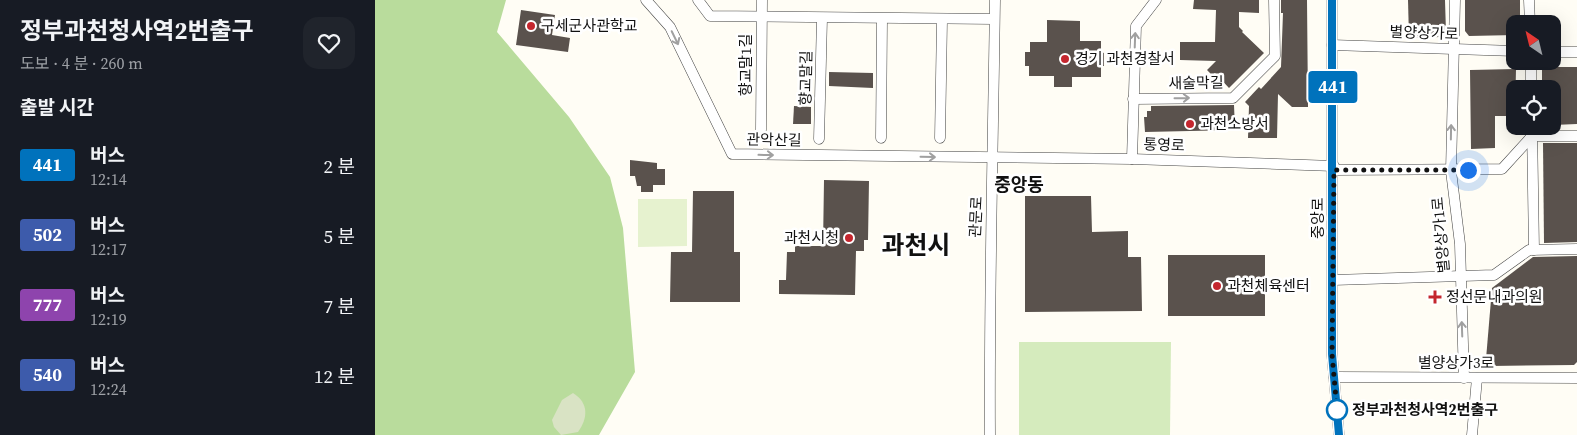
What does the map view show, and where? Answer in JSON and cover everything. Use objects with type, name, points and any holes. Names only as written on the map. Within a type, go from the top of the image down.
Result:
[{"type":"street","name":"관악산길","points":[[646,0],[670,27],[732,154],[994,158]]},
{"type":"street","points":[[698,0],[710,16],[995,20]]},
{"type":"street","name":"향교말1길","points":[[761,130],[762,0]]},
{"type":"street","name":"관문로","points":[[990,435],[989,241],[994,158],[995,0]]},
{"type":"street","points":[[1132,158],[1136,26],[1156,0]]},
{"type":"street","name":"새술막길","points":[[1133,99],[1233,98],[1275,56],[1274,0]]},
{"type":"street","name":"중앙로","points":[[1332,0],[1334,168],[1332,354],[1339,435]]},
{"type":"street","name":"별양상가1로","points":[[1455,0],[1452,49],[1451,171],[1460,244],[1464,378]]},
{"type":"street","points":[[1529,0],[1530,15]]},
{"type":"street","name":"향교말길","points":[[819,138],[822,18]]},
{"type":"street","points":[[881,19],[881,138]]},
{"type":"street","points":[[940,138],[942,20]]},
{"type":"street","name":"별양상가로","points":[[1332,45],[1506,51]]},
{"type":"street","points":[[1561,52],[1577,52]]},
{"type":"street","points":[[1561,134],[1577,136]]},
{"type":"street","name":"통영로","points":[[994,158],[1132,158],[1334,168],[1451,171],[1502,169],[1529,135]]},
{"type":"street","points":[[1532,135],[1534,250]]},
{"type":"street","points":[[1333,280],[1494,275],[1529,250],[1577,249]]},
{"type":"street","name":"별양상가3로","points":[[1334,377],[1577,378]]},
{"type":"street","points":[[1472,435],[1477,378]]},
{"type":"green space","points":[[375,0],[506,0],[497,32],[569,117],[610,177],[623,228],[635,372],[599,435],[375,435]]},
{"type":"green space","points":[[638,199],[687,199],[687,246],[638,247]]},
{"type":"green space","points":[[1019,342],[1171,342],[1170,435],[1019,435]]},
{"type":"green space","points":[[573,393],[582,401],[584,406],[584,421],[578,432],[561,435],[554,427],[552,420],[562,400]]},
{"type":"building","points":[[1194,0],[1259,0],[1259,13],[1239,12],[1239,27],[1264,53],[1229,88],[1215,73],[1212,75],[1207,70],[1216,61],[1180,60],[1180,42],[1215,42],[1216,10],[1193,9]]},
{"type":"building","points":[[1281,0],[1307,0],[1308,107],[1292,107],[1278,94],[1277,138],[1248,138],[1249,106],[1245,102],[1259,87],[1261,89],[1281,67],[1283,13],[1281,13]]},
{"type":"building","points":[[1408,0],[1445,0],[1446,33],[1441,37],[1409,38]]},
{"type":"building","points":[[1465,0],[1520,0],[1520,15],[1506,15],[1506,35],[1469,36],[1465,31]]},
{"type":"building","points":[[521,10],[555,15],[552,35],[570,38],[568,52],[516,45]]},
{"type":"building","name":"경기 과천경찰서","points":[[1047,20],[1080,21],[1080,41],[1101,41],[1101,52],[1104,53],[1104,66],[1101,66],[1101,77],[1072,77],[1072,87],[1054,87],[1054,76],[1029,76],[1029,66],[1025,66],[1025,52],[1030,52],[1030,42],[1047,42]]},
{"type":"building","points":[[1561,67],[1577,67],[1577,124],[1561,125],[1561,80],[1542,80],[1542,70],[1561,70]]},
{"type":"building","points":[[1470,70],[1516,70],[1516,80],[1506,80],[1506,116],[1495,116],[1495,148],[1471,149]]},
{"type":"building","points":[[829,72],[873,73],[873,88],[829,86]]},
{"type":"building","name":"과천소방서","points":[[1234,105],[1235,130],[1145,132],[1144,117],[1147,117],[1147,111],[1151,111],[1151,106]]},
{"type":"building","points":[[794,106],[811,107],[811,124],[793,124]]},
{"type":"building","points":[[1543,143],[1577,143],[1577,242],[1544,243]]},
{"type":"building","points":[[630,160],[657,163],[657,169],[665,169],[665,185],[653,185],[653,192],[641,192],[641,186],[637,186],[635,176],[630,176]]},
{"type":"building","name":"과천시청","points":[[824,180],[869,181],[868,240],[864,240],[864,251],[856,251],[855,295],[779,294],[779,280],[786,280],[787,252],[795,252],[795,246],[823,246]]},
{"type":"building","points":[[693,191],[734,191],[734,252],[740,252],[740,302],[670,302],[671,252],[692,252]]},
{"type":"building","points":[[1025,196],[1091,196],[1092,232],[1128,231],[1128,257],[1141,257],[1142,311],[1025,312]]},
{"type":"building","name":"과천체육센터","points":[[1168,255],[1265,255],[1265,316],[1168,316]]},
{"type":"building","points":[[1577,256],[1577,362],[1574,365],[1490,366],[1486,359],[1492,288],[1533,257]]},
{"type":"bus line","name":"441","points":[[1332,0],[1334,170],[1332,354],[1339,435]]},
{"type":"place","name":"구세군사관학교","points":[[531,26]]},
{"type":"place","name":"경기 과천경찰서","points":[[1065,59]]},
{"type":"place","name":"과천소방서","points":[[1190,124]]},
{"type":"place","name":"과천시청","points":[[849,238]]},
{"type":"place","name":"과천체육센터","points":[[1217,286]]},
{"type":"place","name":"정선문내과의원","points":[[1435,297]]},
{"type":"place","name":"정부과천청사역2번출구","points":[[1337,410]]},
{"type":"district","name":"중앙동","points":[[1019,185]]},
{"type":"district","name":"과천시","points":[[916,245]]},
{"type":"route","points":[[1337,410],[1332,354],[1334,170],[1468,170]]}]
